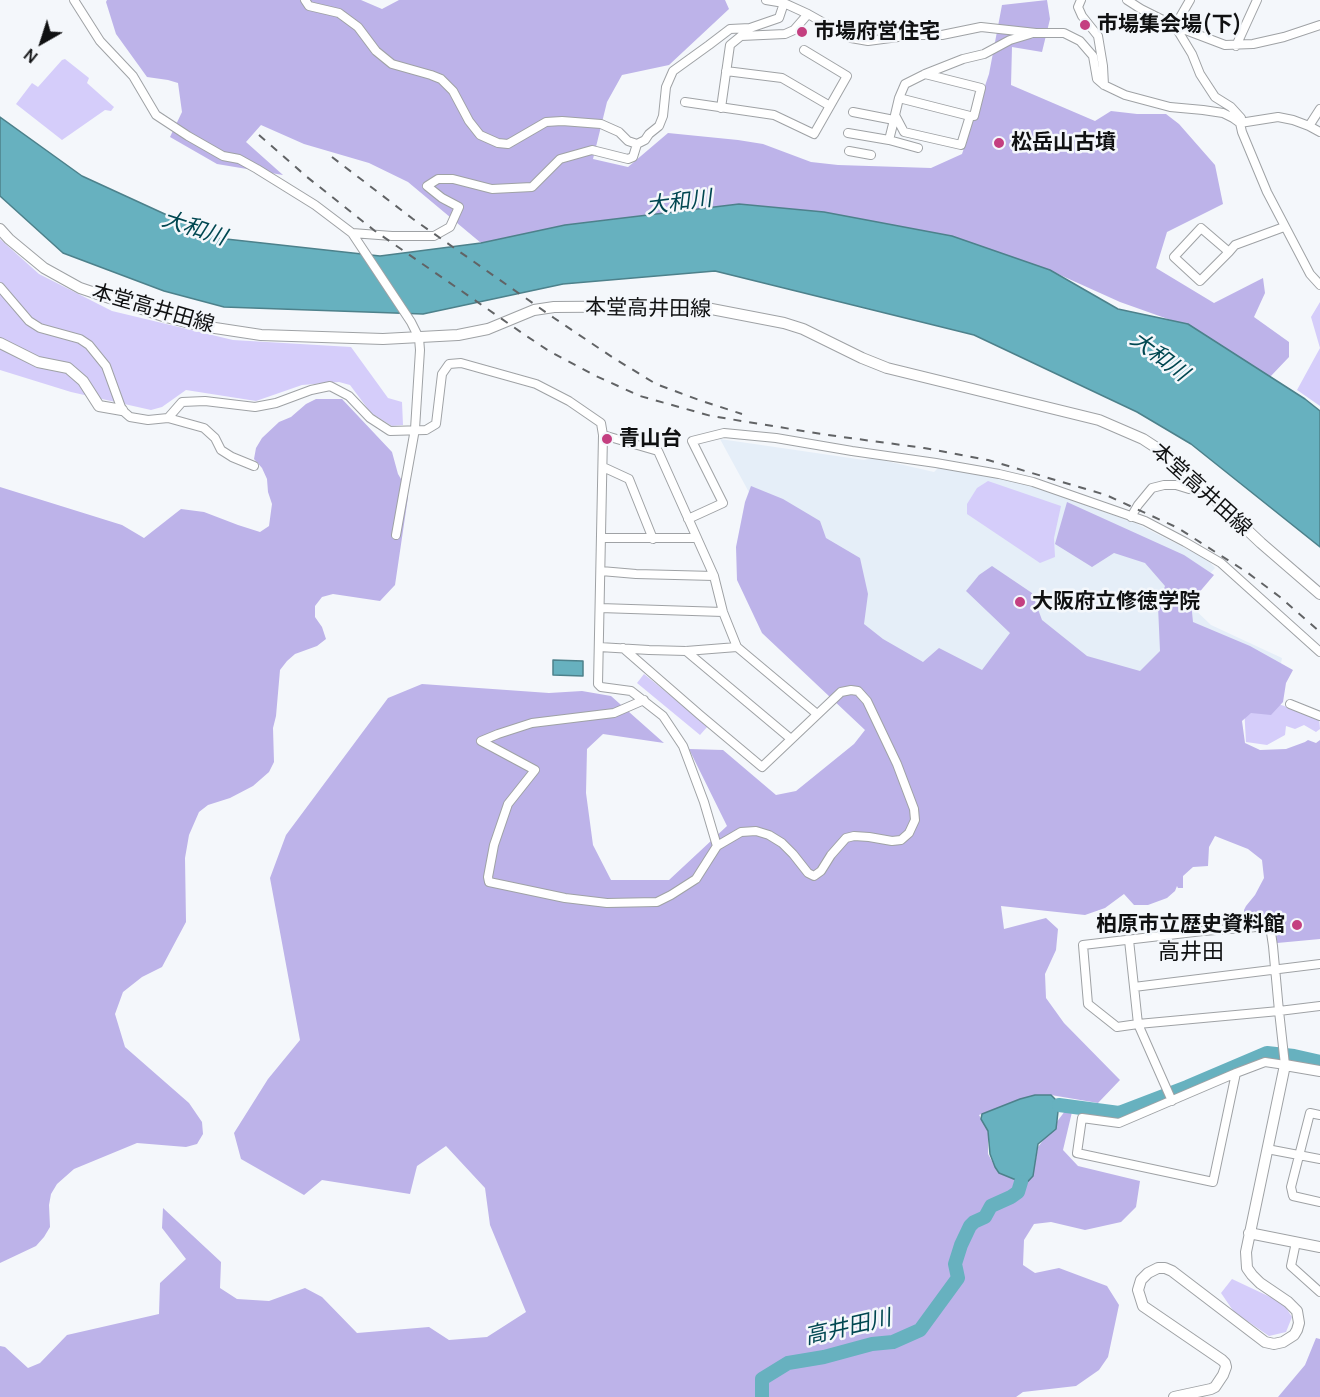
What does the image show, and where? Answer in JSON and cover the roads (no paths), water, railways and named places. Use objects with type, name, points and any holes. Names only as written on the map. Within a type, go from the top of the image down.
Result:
[{"type":"main road","name":"本堂高井田線","points":[[0,229],[44,268],[80,288],[202,326],[261,335],[383,339],[458,335],[488,329],[534,310],[554,307],[696,306],[784,322],[887,368],[1099,420],[1143,439],[1169,456],[1261,543],[1320,594]]},
{"type":"main road","points":[[0,343],[38,362],[68,368],[83,381],[99,406],[122,410]]},
{"type":"main road","points":[[1174,1397],[1215,1387],[1223,1375],[1226,1364],[1143,1306],[1138,1290],[1141,1280],[1148,1273],[1158,1268],[1172,1271],[1265,1342],[1274,1344],[1283,1342],[1294,1335],[1297,1330],[1299,1323],[1297,1311],[1252,1275],[1247,1268],[1246,1252],[1285,1058],[1320,1071]]},
{"type":"main road","points":[[1249,1233],[1320,1247]]},
{"type":"street","points":[[74,0],[100,41],[133,76],[156,115],[223,156],[239,159],[257,169],[315,205],[353,236],[411,322],[419,338],[420,350],[415,429],[396,535]]},
{"type":"street","points":[[305,0],[309,6],[339,13],[358,27],[376,51],[393,64],[441,79],[453,91],[469,121],[480,135],[498,143],[508,144],[546,122],[562,121],[602,124],[636,144],[645,140],[658,126],[663,116],[666,87],[673,71],[730,29],[750,28],[779,18],[784,3]]},
{"type":"street","points":[[766,0],[784,3],[851,38],[868,41],[913,35],[942,35],[981,27],[1036,33],[1064,33],[1080,41],[1093,56],[1098,80],[1104,86],[1125,96],[1170,107],[1223,113],[1240,123],[1278,117],[1293,120],[1320,132]]},
{"type":"street","points":[[1081,0],[1078,7],[1082,16],[1098,36],[1104,86]]},
{"type":"street","points":[[1127,0],[1175,26],[1225,45],[1253,44],[1320,25]]},
{"type":"street","points":[[1175,26],[1190,0]]},
{"type":"street","points":[[1236,46],[1257,0]]},
{"type":"street","points":[[721,108],[730,45],[741,36],[785,34],[794,30],[808,14]]},
{"type":"street","points":[[1175,26],[1215,97],[1242,118],[1240,123],[1242,132],[1267,192],[1310,274],[1320,285]]},
{"type":"street","points":[[889,140],[899,98],[905,84],[963,59],[984,54],[1010,40],[1036,33]]},
{"type":"street","points":[[685,102],[774,115],[814,134],[847,76],[804,50]]},
{"type":"street","points":[[726,71],[782,78],[830,106]]},
{"type":"street","points":[[899,98],[974,116],[981,88],[925,74]]},
{"type":"street","points":[[1309,126],[1320,109]]},
{"type":"street","points":[[854,112],[894,118],[904,132],[961,145],[970,116]]},
{"type":"street","points":[[848,133],[918,148]]},
{"type":"street","points":[[849,150],[867,154],[868,136]]},
{"type":"street","points":[[353,236],[434,236],[450,227],[459,207],[427,186],[438,179],[453,179],[492,189],[532,187],[560,159],[592,150],[628,159],[633,157],[636,144]]},
{"type":"street","points":[[1228,252],[1201,228],[1174,257],[1200,281],[1228,252],[1234,245],[1284,226]]},
{"type":"street","points":[[0,287],[29,321],[40,328],[80,339],[89,345],[106,366],[122,410],[130,417],[148,420],[168,418],[204,428],[221,450],[254,466]]},
{"type":"street","points":[[168,418],[182,402],[205,401],[255,407],[276,403],[311,390],[330,386],[349,396],[370,418],[390,431],[426,430],[436,424],[442,374],[449,364],[461,363],[536,384],[569,401],[601,423],[603,467],[598,684],[601,687],[631,692],[645,700],[663,716],[683,746],[704,802],[717,846]]},
{"type":"street","points":[[688,519],[723,503],[692,441],[724,433],[776,438],[999,474],[1033,482],[1131,517],[1177,537],[1221,563],[1320,651]]},
{"type":"street","points":[[603,435],[658,452],[714,576],[723,612],[737,647],[817,714]]},
{"type":"street","points":[[603,467],[629,479],[653,539]]},
{"type":"street","points":[[1131,517],[1152,488],[1176,485],[1189,489],[1206,490]]},
{"type":"street","points":[[601,538],[697,538]]},
{"type":"street","points":[[601,571],[714,576]]},
{"type":"street","points":[[600,608],[723,612]]},
{"type":"street","points":[[599,647],[686,651],[737,647]]},
{"type":"street","points":[[623,648],[762,766],[841,692],[858,691],[867,701],[882,728],[914,809],[915,820],[909,833],[901,840],[892,841],[854,836],[846,838],[821,871],[814,876],[808,873],[782,843],[769,835],[756,831],[741,832],[717,846],[696,879],[657,902],[607,903],[565,898],[489,882],[494,845],[508,804],[536,770],[481,741],[532,723],[614,713],[645,700]]},
{"type":"street","points":[[686,651],[791,739]]},
{"type":"street","points":[[1290,704],[1320,716]]},
{"type":"street","points":[[1236,1073],[1214,1182],[1077,1153],[1082,1118],[1119,1122],[1169,1096],[1265,1062],[1285,1058],[1279,1011],[1270,926],[1083,945],[1088,1004],[1117,1027],[1138,1024],[1279,1011],[1320,1006]]},
{"type":"street","points":[[1129,940],[1138,1024],[1169,1096]]},
{"type":"street","points":[[1134,987],[1320,964]]},
{"type":"street","points":[[1320,1115],[1310,1113],[1291,1187],[1293,1196],[1320,1202]]},
{"type":"street","points":[[1267,1149],[1320,1159]]},
{"type":"street","points":[[1296,1242],[1292,1266],[1320,1292]]},
{"type":"water","name":"大和川","points":[[0,117],[82,176],[217,238],[380,256],[481,243],[565,225],[739,204],[824,212],[952,236],[1050,270],[1118,309],[1188,324],[1320,411],[1320,547],[1191,444],[1137,412],[974,335],[715,271],[563,284],[423,314],[224,307],[164,291],[63,253],[0,196]]},
{"type":"water","points":[[553,660],[583,661],[583,676],[553,675]]},
{"type":"water","points":[[1035,1095],[1051,1095],[1059,1103],[1056,1129],[1038,1144],[1033,1176],[1018,1192],[1021,1182],[999,1173],[995,1167],[990,1154],[988,1131],[981,1119],[982,1114]]},
{"type":"waterway","name":"高井田川","points":[[1059,1105],[1119,1113],[1267,1053],[1320,1062]]},
{"type":"waterway","name":"高井田川","points":[[762,1397],[762,1379],[788,1363],[824,1357],[872,1344],[893,1342],[920,1330],[958,1278],[955,1264],[970,1226],[985,1217],[991,1206],[1018,1192],[1021,1182]]},
{"type":"railway","points":[[259,135],[375,231],[549,351],[596,376],[640,396],[711,416],[924,448],[988,460],[1106,495],[1178,528],[1248,573],[1320,632]]},
{"type":"railway","points":[[332,157],[413,219],[612,357],[656,384],[742,414]]},
{"type":"place","name":"市場集会場(下)","points":[[1085,25]]},
{"type":"place","name":"市場府営住宅","points":[[802,32]]},
{"type":"place","name":"松岳山古墳","points":[[999,143]]},
{"type":"place","name":"青山台","points":[[607,439]]},
{"type":"place","name":"大阪府立修徳学院","points":[[1020,602]]},
{"type":"place","name":"柏原市立歴史資料館","points":[[1297,925]]},
{"type":"district","name":"高井田","points":[[1191,953]]}]
